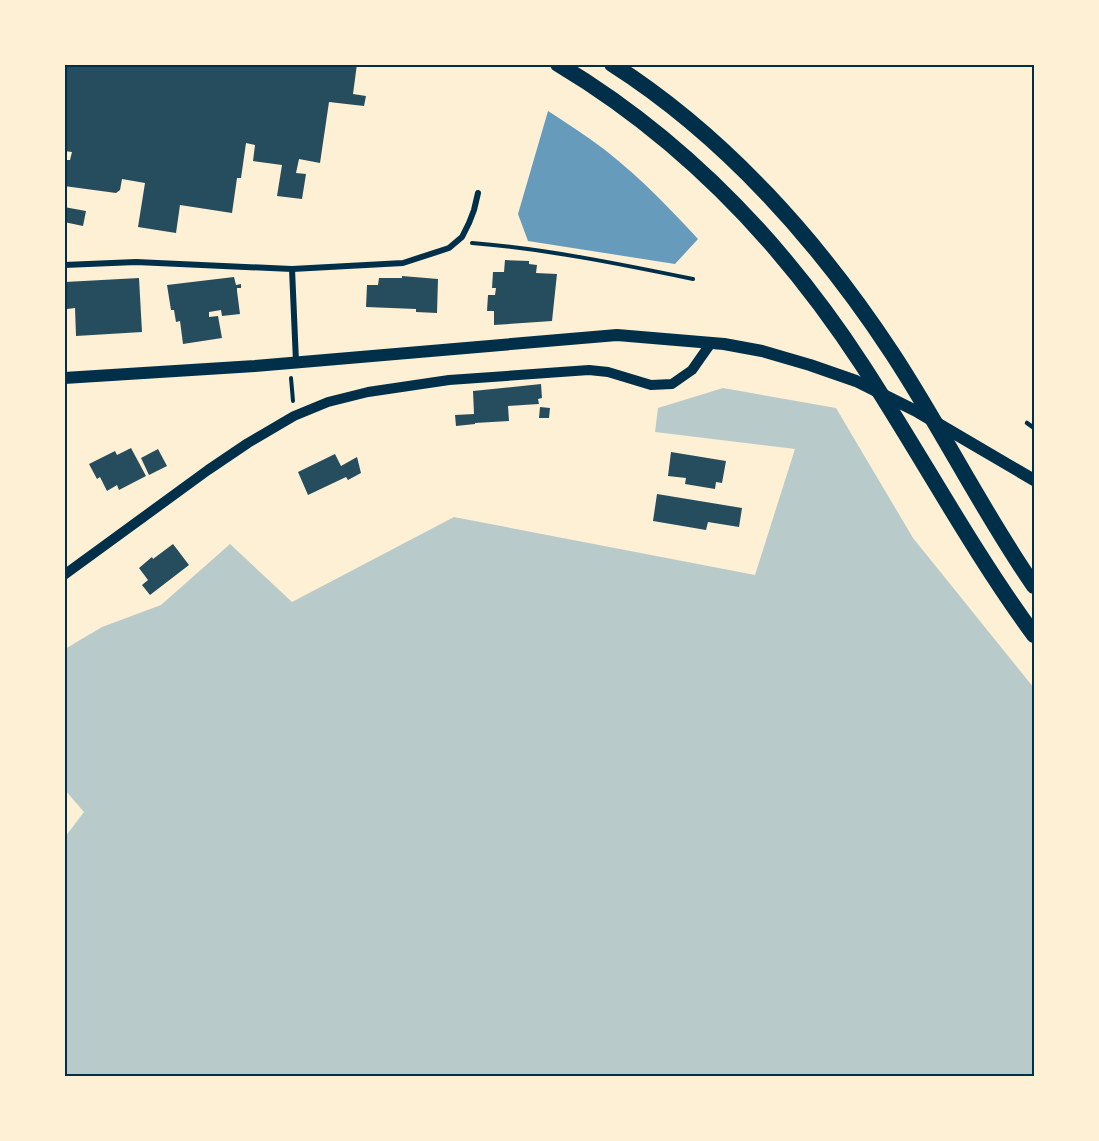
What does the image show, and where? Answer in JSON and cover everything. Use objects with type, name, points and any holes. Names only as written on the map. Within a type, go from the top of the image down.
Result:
[{"type":"highway","points":[[558,64],[636,116],[700,170],[730,198],[787,262],[863,365],[989,570],[1035,634]]},
{"type":"highway","points":[[612,64],[689,121],[752,178],[804,235],[893,353],[996,528],[1035,585]]},
{"type":"main road","points":[[64,378],[255,366],[617,335],[724,344],[762,351],[856,381],[918,412],[1035,480]]},
{"type":"street","points":[[64,265],[136,262],[292,269],[403,263],[449,248],[462,237],[470,223],[478,192]]},
{"type":"street","points":[[292,269],[296,362]]},
{"type":"street","points":[[64,575],[248,443],[294,416],[328,402],[368,392],[449,380],[589,370],[608,372],[651,385],[672,384],[692,370],[711,343]]},
{"type":"lane","points":[[1027,423],[1035,428]]},
{"type":"path","points":[[456,242],[516,247],[643,268],[693,279]]},
{"type":"path","points":[[291,374],[293,401]]},
{"type":"shaded area","points":[[723,388],[836,408],[913,538],[1034,688],[1034,1076],[65,1076],[65,837],[84,812],[65,790],[65,649],[102,627],[161,605],[230,544],[292,602],[454,517],[755,575],[795,449],[655,432],[658,408]]},
{"type":"water","points":[[548,111],[619,161],[698,239],[675,264],[528,241],[518,214]]},
{"type":"building","points":[[64,64],[357,64],[353,94],[366,96],[364,106],[329,102],[320,163],[299,159],[296,173],[306,174],[302,199],[277,196],[282,165],[253,161],[255,145],[246,143],[241,178],[237,178],[232,213],[180,205],[176,233],[138,227],[145,183],[122,179],[120,190],[116,193],[64,186],[64,160],[70,160],[72,152],[64,151]]},
{"type":"building","points":[[64,207],[86,211],[83,226],[64,222]]},
{"type":"building","points":[[505,260],[529,261],[529,264],[537,265],[536,273],[557,274],[552,321],[494,325],[494,311],[487,311],[488,295],[495,295],[496,288],[492,288],[493,272],[504,272]]},
{"type":"building","points":[[402,276],[438,279],[437,313],[416,312],[416,309],[366,307],[367,285],[378,285],[379,278],[402,278]]},
{"type":"building","points":[[234,277],[236,285],[241,284],[241,288],[237,288],[240,314],[222,316],[221,310],[209,312],[209,317],[218,316],[222,338],[183,344],[180,321],[176,322],[174,310],[171,310],[167,285]]},
{"type":"building","points":[[139,278],[142,332],[76,336],[75,308],[67,309],[65,282]]},
{"type":"building","points":[[541,384],[542,398],[538,399],[539,404],[508,406],[509,421],[456,426],[455,415],[474,414],[473,391]]},
{"type":"building","points":[[540,407],[550,408],[549,418],[539,418]]},
{"type":"building","points":[[131,448],[146,476],[119,490],[117,485],[107,491],[100,477],[97,479],[89,464],[115,451],[117,455]]},
{"type":"building","points":[[158,449],[167,466],[149,475],[141,458]]},
{"type":"building","points":[[671,452],[726,461],[722,483],[716,482],[715,489],[685,484],[686,478],[668,476]]},
{"type":"building","points":[[335,454],[341,466],[357,457],[361,473],[348,480],[346,477],[308,495],[298,472]]},
{"type":"building","points":[[657,494],[742,508],[739,527],[708,522],[706,530],[653,521]]},
{"type":"building","points":[[173,544],[189,565],[150,595],[142,585],[148,580],[139,568]]}]
